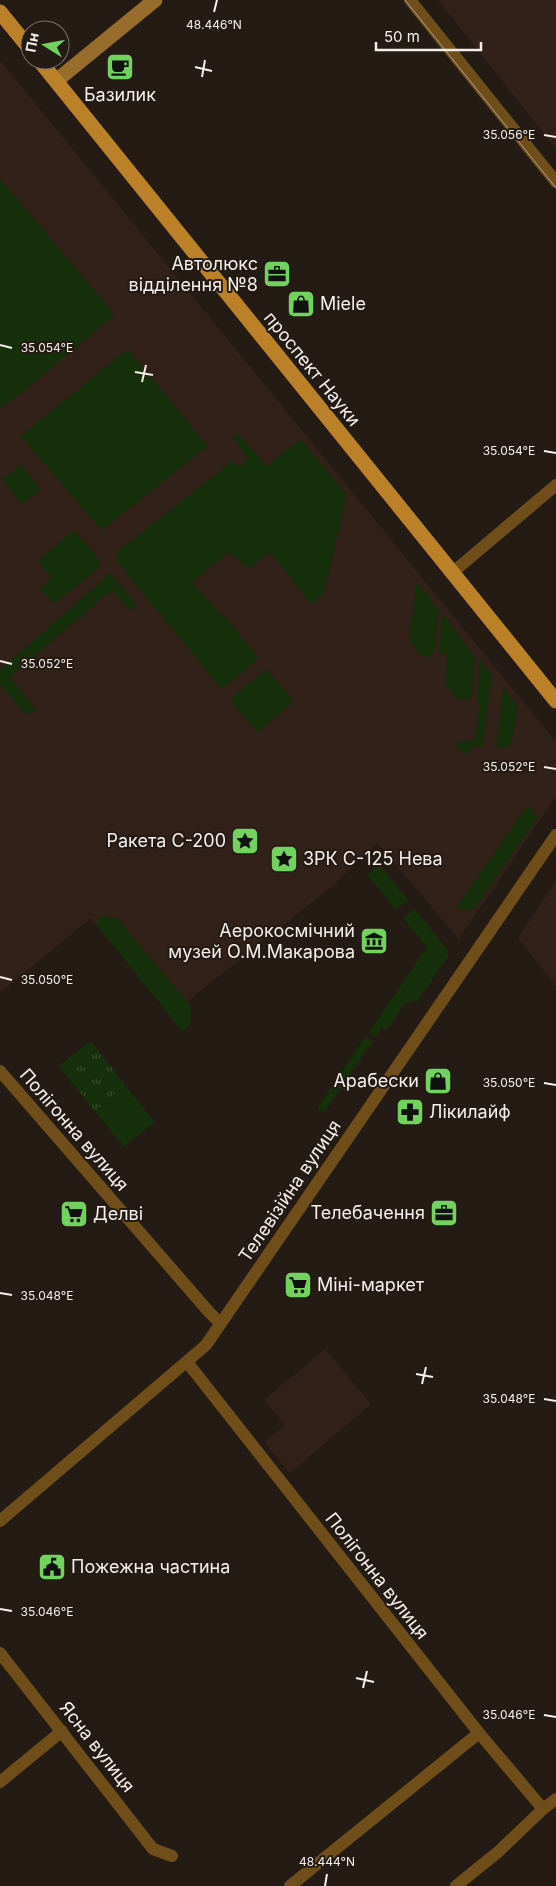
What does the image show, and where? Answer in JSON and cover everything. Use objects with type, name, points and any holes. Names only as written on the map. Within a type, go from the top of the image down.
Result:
[{"type":"main road","points":[[56,81],[156,0]]},
{"type":"main road","points":[[0,12],[20,37]]},
{"type":"main road","name":"проспект Науки","points":[[47,70],[556,701]]},
{"type":"street","points":[[410,0],[556,182]]},
{"type":"street","points":[[452,573],[556,485]]},
{"type":"street","name":"Телевізійна вулиця","points":[[0,1521],[206,1345],[556,834]]},
{"type":"street","name":"Полігонна вулиця","points":[[0,1071],[82,1168],[220,1323]]},
{"type":"street","name":"Полігонна вулиця","points":[[187,1362],[479,1733],[543,1809]]},
{"type":"street","name":"Ясна вулиця","points":[[0,1653],[153,1849],[172,1856]]},
{"type":"street","points":[[0,1782],[62,1731]]},
{"type":"street","points":[[290,1886],[479,1733]]},
{"type":"street","points":[[456,1886],[498,1852],[556,1799]]},
{"type":"shaded area","points":[[438,0],[556,0],[556,149]]},
{"type":"shaded area","points":[[0,60],[556,742],[556,796],[459,939],[377,843],[334,885],[170,1015],[91,918],[0,993]]},
{"type":"shaded area","points":[[556,881],[556,986],[518,938]]},
{"type":"shaded area","points":[[325,1349],[371,1404],[290,1473],[264,1442],[285,1425],[264,1400]]},
{"type":"green space","points":[[0,178],[115,315],[25,390],[0,408]]},
{"type":"green space","points":[[128,349],[208,446],[102,530],[21,436]]},
{"type":"green space","points":[[238,433],[267,466],[301,439],[347,495],[324,593],[312,604],[271,552],[249,568],[229,552],[192,582],[221,615],[223,614],[259,658],[222,689],[118,562],[117,555],[121,549],[233,461],[240,466],[249,458],[233,438]]},
{"type":"green space","points":[[22,465],[41,490],[22,504],[3,479]]},
{"type":"green space","points":[[74,530],[95,554],[100,564],[98,569],[54,604],[40,589],[52,578],[38,561]]},
{"type":"green space","points":[[111,573],[137,605],[131,610],[112,590],[10,677],[36,709],[27,715],[0,684],[0,670]]},
{"type":"green space","points":[[417,582],[439,611],[434,652],[430,657],[421,655],[409,639]]},
{"type":"green space","points":[[443,613],[475,658],[472,696],[467,700],[457,698],[445,683],[448,655],[439,652]]},
{"type":"green space","points":[[480,660],[492,675],[483,747],[476,746],[463,755],[455,743],[475,740],[480,704],[477,697]]},
{"type":"green space","points":[[267,669],[294,701],[258,732],[230,699]]},
{"type":"green space","points":[[503,688],[518,706],[512,741],[506,748],[497,747]]},
{"type":"green space","points":[[528,805],[538,817],[475,908],[463,911],[457,907]]},
{"type":"green space","points":[[380,865],[408,900],[396,909],[367,874]]},
{"type":"green space","points":[[415,909],[448,950],[448,956],[418,1001],[405,1003],[387,1030],[382,1027],[376,1037],[369,1032],[427,947],[403,918]]},
{"type":"green space","points":[[100,916],[117,918],[191,1006],[190,1026],[182,1031],[97,925]]},
{"type":"green space","points":[[366,1036],[373,1041],[324,1113],[317,1108]]},
{"type":"green space","points":[[91,1041],[125,1085],[95,1111],[59,1066]]},
{"type":"green space","points":[[125,1085],[155,1122],[124,1147],[95,1111]]},
{"type":"tram line","points":[[405,0],[556,188]]},
{"type":"place","name":"Базилик","points":[[120,67]]},
{"type":"place","name":"Автолюкс відділення №8","points":[[277,274]]},
{"type":"place","name":"Miele","points":[[301,304]]},
{"type":"place","name":"Ракета С-200","points":[[245,841]]},
{"type":"place","name":"ЗРК С-125 Нева","points":[[284,859]]},
{"type":"place","name":"Аерокосмічний музей О.М.Макарова","points":[[374,941]]},
{"type":"place","name":"Арабески","points":[[438,1081]]},
{"type":"place","name":"Лікилайф","points":[[410,1112]]},
{"type":"place","name":"Телебачення","points":[[444,1213]]},
{"type":"place","name":"Делві","points":[[74,1214]]},
{"type":"place","name":"Міні-маркет","points":[[298,1285]]},
{"type":"place","name":"Пожежна частина","points":[[52,1567]]}]
